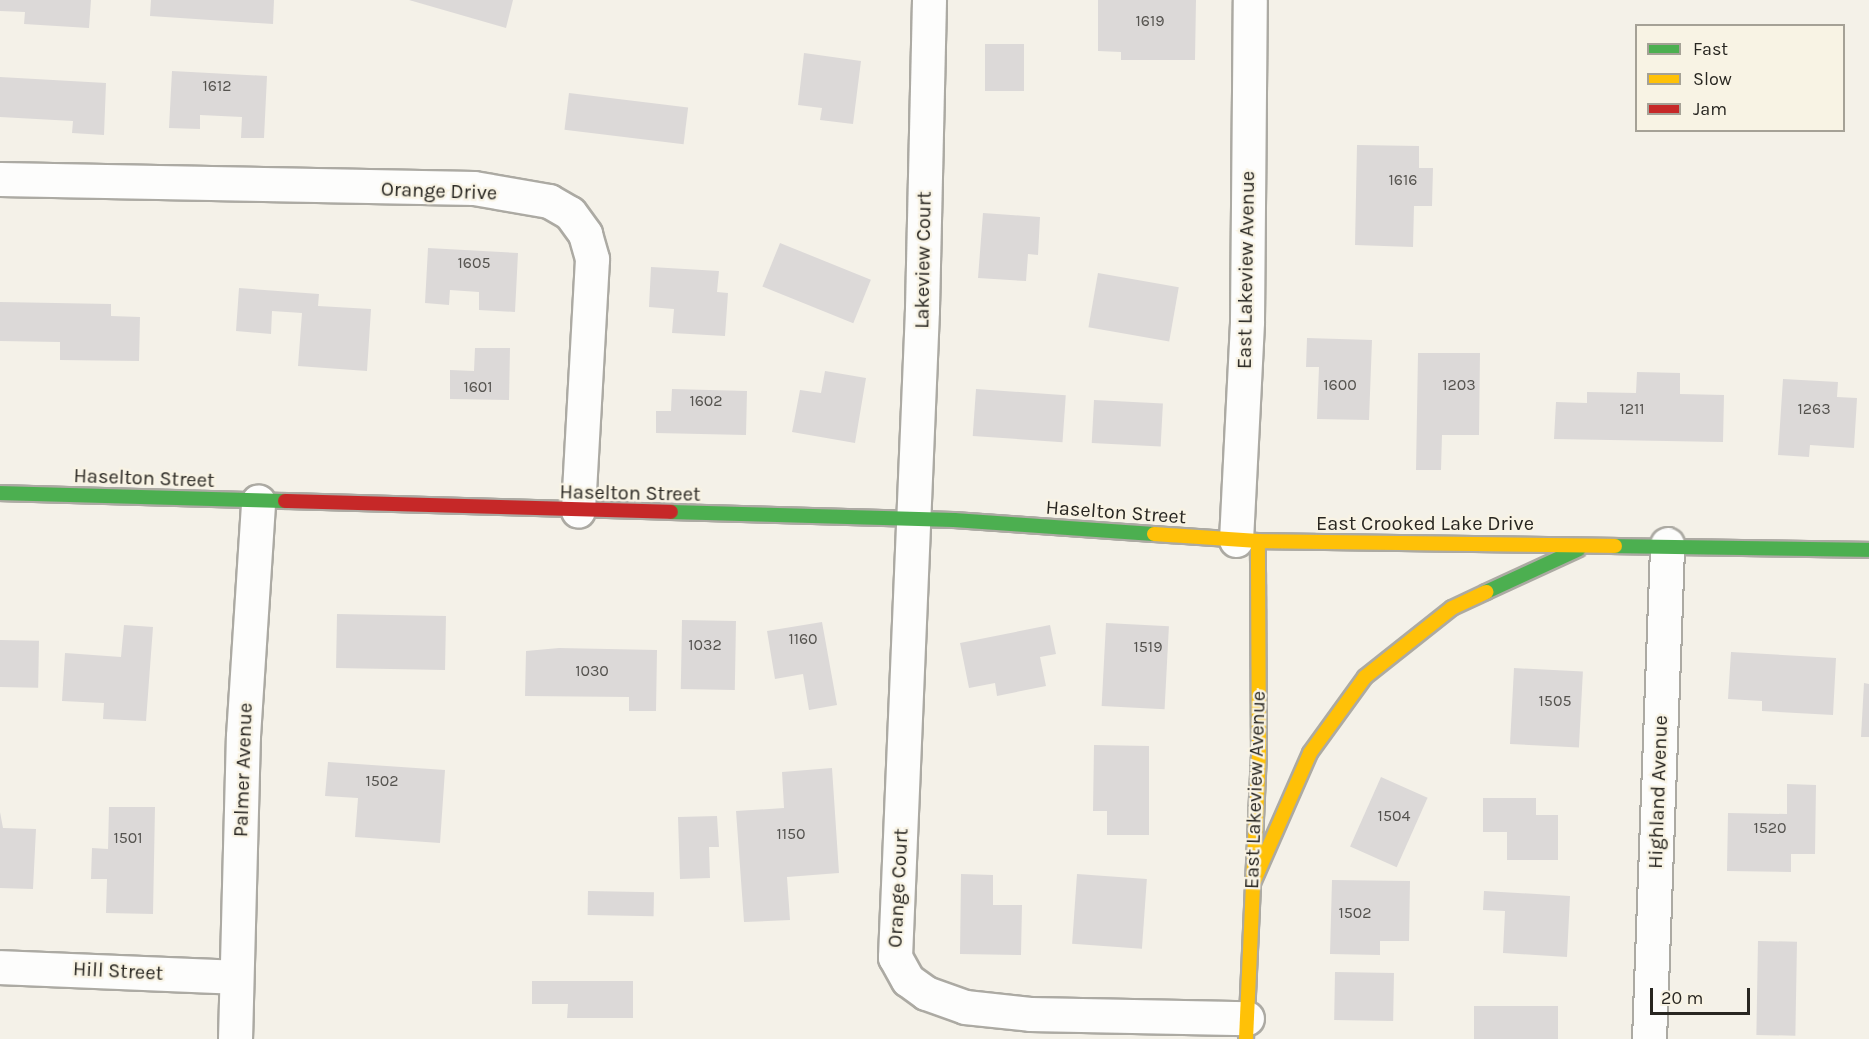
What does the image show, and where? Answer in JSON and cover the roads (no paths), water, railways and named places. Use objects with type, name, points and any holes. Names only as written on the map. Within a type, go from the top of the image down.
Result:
[{"type":"street","name":"Lakeview Court","points":[[912,519],[929,0]]},
{"type":"street","name":"East Lakeview Avenue","points":[[1247,1029],[1253,883],[1247,540],[1250,0]]},
{"type":"street","name":"Orange Drive","points":[[0,179],[474,188],[549,201],[570,213],[585,234],[592,259],[578,511]]},
{"type":"street","name":"Haselton Street","points":[[0,493],[912,519],[1247,540]]},
{"type":"street","name":"Palmer Avenue","points":[[235,1039],[258,501]]},
{"type":"street","name":"Orange Court","points":[[912,519],[893,938],[895,957],[908,980],[965,1007],[1247,1029]]},
{"type":"street","name":"East Crooked Lake Drive","points":[[1247,540],[1667,544],[1869,550]]},
{"type":"street","name":"East Crooked Lake Drive","points":[[1253,883],[1310,753],[1365,677],[1452,608],[1592,543]]},
{"type":"street","name":"Highland Avenue","points":[[1649,1039],[1667,544]]},
{"type":"street","name":"Hill Street","points":[[0,967],[236,977]]}]
